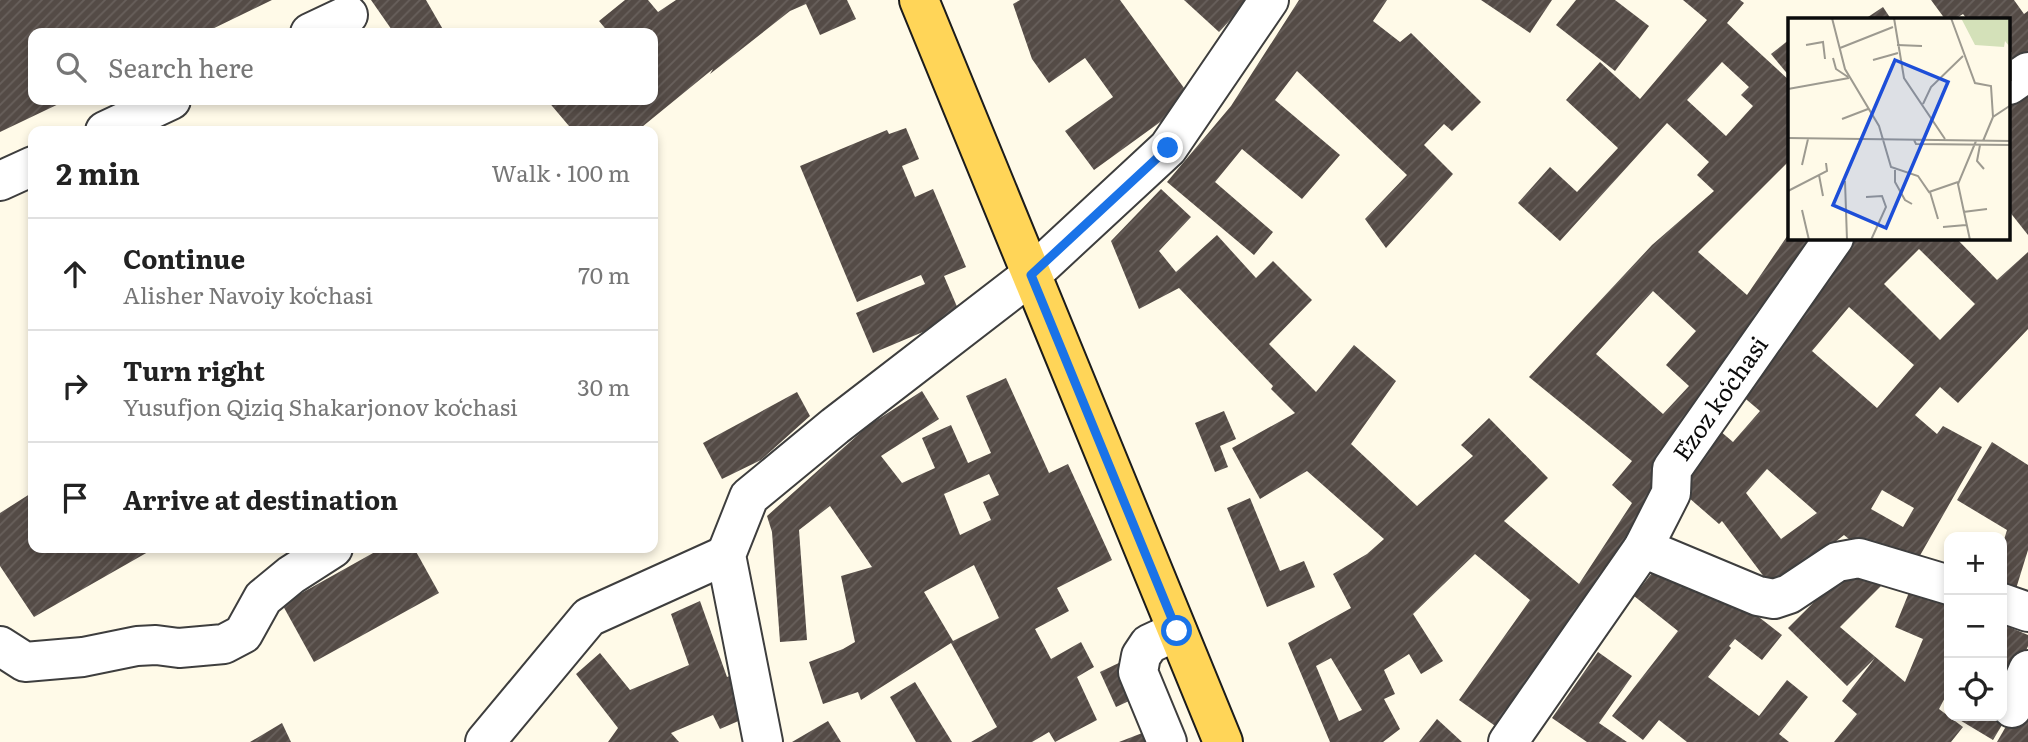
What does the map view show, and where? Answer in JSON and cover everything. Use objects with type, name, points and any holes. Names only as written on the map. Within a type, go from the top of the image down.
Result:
[{"type":"main road","points":[[919,0],[1223,742]]},
{"type":"street","points":[[763,742],[726,555],[749,497],[835,426],[1031,275],[1168,148],[1269,0]]},
{"type":"street","points":[[321,28],[348,15]]},
{"type":"street","points":[[2010,84],[2028,72]]},
{"type":"street","points":[[116,126],[160,105]]},
{"type":"street","points":[[0,181],[28,168]]},
{"type":"street","name":"Eʻzoz koʻchasi","points":[[1508,742],[1643,548],[1671,493],[1672,469],[1833,240]]},
{"type":"street","points":[[1643,548],[1758,596],[1774,599],[1789,594],[1837,562],[1859,558],[1944,584]]},
{"type":"street","points":[[0,646],[25,662],[83,657],[137,646],[179,648],[224,644],[243,634],[263,598],[291,575],[325,553]]},
{"type":"street","points":[[485,742],[589,617],[726,555]]},
{"type":"street","points":[[2007,605],[2028,612]]},
{"type":"street","points":[[1167,742],[1138,672],[1141,656],[1149,644],[1177,631]]},
{"type":"street","points":[[2012,708],[2028,670]]},
{"type":"building","points":[[0,0],[272,0],[214,28],[28,28],[28,105],[57,105],[0,132]]},
{"type":"building","points":[[371,0],[426,0],[442,28],[391,28]]},
{"type":"building","points":[[625,0],[648,0],[658,12],[676,0],[847,0],[856,19],[820,35],[806,4],[790,11],[643,126],[569,126],[551,105],[658,105],[658,28],[605,28],[599,21]]},
{"type":"building","points":[[1020,0],[1120,0],[1192,99],[1094,170],[1065,131],[1113,97],[1085,58],[1049,83],[1032,59],[1013,4]]},
{"type":"building","points":[[1184,0],[1249,0],[1219,32]]},
{"type":"building","points":[[1299,0],[1387,0],[1373,21],[1400,42],[1411,33],[1481,102],[1452,131],[1444,124],[1424,145],[1453,174],[1386,248],[1365,219],[1407,175],[1297,71],[1275,100],[1340,155],[1302,199],[1242,149],[1215,182],[1273,232],[1254,255],[1167,182],[1231,106]]},
{"type":"building","points":[[1481,0],[1552,0],[1530,33]]},
{"type":"building","points":[[1576,0],[1615,0],[1649,26],[1615,71],[1556,25]]},
{"type":"building","points":[[1683,0],[1740,0],[1744,3],[1727,23],[1788,79],[1788,162],[1698,252],[1747,295],[1788,235],[1788,240],[1822,240],[1661,485],[1505,733],[1459,700],[1530,600],[1475,554],[1413,614],[1443,661],[1421,674],[1409,654],[1384,670],[1395,694],[1384,699],[1400,729],[1383,742],[1330,742],[1288,643],[1351,608],[1333,574],[1367,554],[1384,539],[1307,471],[1260,499],[1232,448],[1295,413],[1271,389],[1273,386],[1179,288],[1139,309],[1111,241],[1161,189],[1191,217],[1159,251],[1176,272],[1217,235],[1256,278],[1273,261],[1312,300],[1269,344],[1316,392],[1354,345],[1396,381],[1351,444],[1417,506],[1473,456],[1461,445],[1489,418],[1548,478],[1504,521],[1579,584],[1632,503],[1612,485],[1632,461],[1529,377],[1652,245],[1714,191],[1697,175],[1709,162],[1667,123],[1560,241],[1518,203],[1550,167],[1577,192],[1618,148],[1566,100],[1600,62],[1640,99],[1707,20]],"holes":[[[1722,62],[1749,87],[1741,95],[1753,106],[1726,136],[1687,100]],[[1653,291],[1696,331],[1666,365],[1689,386],[1663,414],[1596,354]],[[1331,658],[1362,710],[1339,721],[1316,666]]]},
{"type":"building","points":[[1931,0],[2014,0],[2024,14],[2028,11],[2028,63],[2010,74],[2010,18],[1966,18],[1963,14],[1957,18],[1944,18]]},
{"type":"building","points":[[1883,7],[1890,18],[1866,18]]},
{"type":"building","points":[[1788,41],[1788,75],[1771,54]]},
{"type":"building","points":[[2028,85],[2028,235],[2010,212],[2010,96]]},
{"type":"building","points":[[906,128],[919,159],[902,166],[915,197],[933,189],[966,267],[944,276],[961,316],[873,353],[856,313],[925,284],[921,275],[857,302],[800,166],[887,130],[889,134]]},
{"type":"building","points":[[1842,240],[1958,240],[1997,280],[2028,252],[2028,329],[1958,403],[1940,387],[1915,415],[1937,434],[1943,426],[1982,447],[1914,566],[1866,553],[1844,535],[1774,590],[1722,521],[1719,524],[1673,484],[1713,425],[1733,442],[1760,411],[1734,389]],"holes":[[[1919,249],[1975,304],[1940,340],[1884,284]],[[1849,307],[1914,365],[1877,408],[1812,351]],[[1767,469],[1817,513],[1781,539],[1746,493]],[[1882,490],[1914,508],[1903,527],[1871,509]]]},
{"type":"building","points":[[1006,378],[1049,473],[1068,464],[1112,560],[1057,588],[1069,611],[1035,629],[1051,659],[1081,642],[1094,667],[1077,677],[1097,720],[1055,742],[1049,732],[1032,742],[971,742],[997,727],[951,643],[861,700],[858,692],[823,704],[809,662],[855,642],[841,576],[872,567],[830,506],[799,530],[807,640],[780,642],[772,532],[767,516],[869,425],[922,391],[939,419],[881,456],[902,483],[935,468],[922,438],[951,425],[968,463],[991,453],[966,396]],"holes":[[[989,474],[999,495],[983,502],[991,520],[960,535],[944,494]],[[974,565],[999,618],[953,641],[924,592]]]},
{"type":"building","points":[[797,392],[810,416],[761,460],[722,479],[703,443]]},
{"type":"building","points":[[1224,411],[1236,439],[1220,446],[1228,467],[1215,472],[1195,423]]},
{"type":"building","points":[[1992,442],[2028,465],[2028,550],[2015,592],[2007,590],[2007,530],[1957,500]]},
{"type":"building","points":[[28,495],[28,553],[146,553],[34,617],[0,566],[0,513]]},
{"type":"building","points":[[1250,498],[1280,571],[1304,561],[1315,587],[1267,607],[1227,508]]},
{"type":"building","points":[[373,553],[417,553],[439,593],[314,662],[282,604]]},
{"type":"building","points":[[1662,560],[1706,595],[1715,583],[1782,635],[1762,660],[1735,639],[1708,677],[1759,716],[1787,680],[1808,697],[1779,734],[1789,742],[1687,742],[1659,720],[1643,740],[1612,716],[1678,631],[1634,596]]},
{"type":"building","points":[[1851,565],[1887,580],[1840,627],[1905,682],[1923,639],[1895,627],[1912,585],[1944,599],[1944,700],[1939,709],[1944,713],[1944,721],[1955,721],[1963,727],[1951,742],[1834,742],[1857,714],[1842,701],[1875,658],[1847,686],[1788,628]]},
{"type":"building","points":[[700,601],[727,677],[732,675],[750,716],[720,729],[713,715],[671,733],[679,742],[608,742],[618,728],[576,674],[600,653],[630,690],[689,665],[671,614]]},
{"type":"building","points":[[2007,626],[2028,635],[2028,646],[2014,678],[2007,675]]},
{"type":"building","points":[[1598,652],[1632,676],[1599,723],[1627,742],[1587,742],[1552,718]]},
{"type":"building","points":[[1125,660],[1142,695],[1116,707],[1100,672]]},
{"type":"building","points":[[915,682],[952,742],[916,742],[890,697]]},
{"type":"building","points":[[2028,688],[2028,742],[1997,742]]},
{"type":"building","points":[[1437,719],[1462,742],[1419,742]]},
{"type":"building","points":[[828,721],[841,742],[792,742]]},
{"type":"building","points":[[1961,721],[2004,721],[1993,740]]},
{"type":"building","points":[[282,723],[291,742],[250,742]]},
{"type":"building","points":[[1150,730],[1154,742],[1119,742]]},
{"type":"route","points":[[1168,148],[1031,275],[1177,631]]}]
